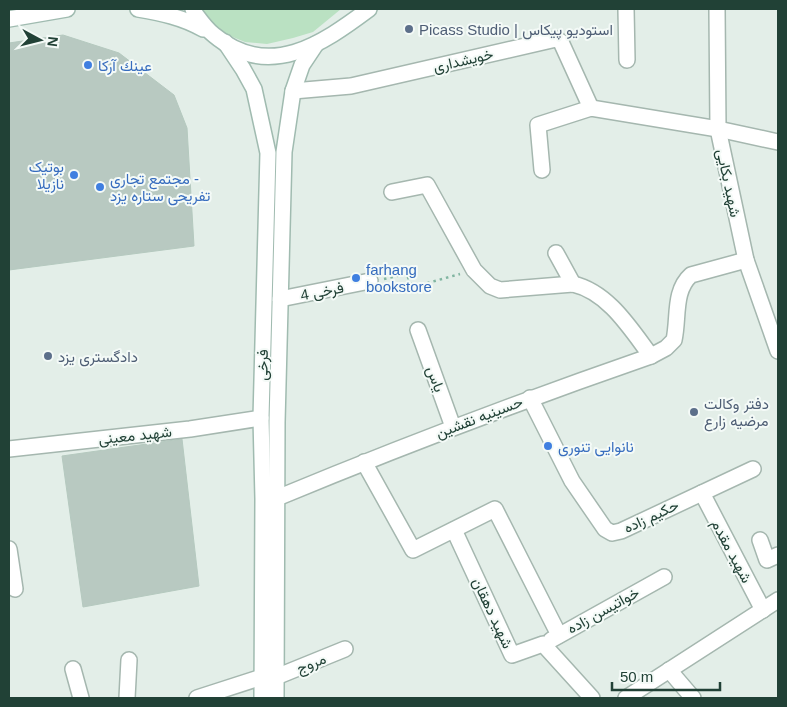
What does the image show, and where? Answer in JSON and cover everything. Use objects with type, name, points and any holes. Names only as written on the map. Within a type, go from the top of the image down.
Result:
[{"type":"street","points":[[9,19],[67,9]]},
{"type":"street","points":[[193,9],[219,39]]},
{"type":"street","points":[[148,10],[186,20],[243,53],[268,57],[288,55],[316,44],[369,9]]},
{"type":"street","points":[[626,9],[627,60]]},
{"type":"street","name":"شهید بکایی","points":[[716,9],[718,128],[746,260],[778,351]]},
{"type":"street","name":"فرخی","points":[[219,39],[243,69],[254,89],[268,153],[261,418],[269,677],[276,698]]},
{"type":"street","name":"خویشداری","points":[[293,91],[351,86],[556,39],[561,42],[591,108]]},
{"type":"street","name":"فرخی","points":[[262,698],[269,677],[277,498],[284,152],[293,91],[302,65],[316,44]]},
{"type":"street","points":[[542,170],[538,125],[591,108],[718,128],[778,142]]},
{"type":"street","points":[[392,192],[428,185],[474,270],[490,286],[500,290],[573,284],[583,286],[606,301],[629,326],[651,356]]},
{"type":"street","points":[[556,253],[573,284]]},
{"type":"street","name":"حسینیه نقشین","points":[[277,498],[453,427],[651,356],[666,348],[674,340],[680,291],[684,281],[691,275],[746,260]]},
{"type":"street","name":"فرخی 4","points":[[280,299],[370,281]]},
{"type":"street","name":"یاس","points":[[418,330],[453,427]]},
{"type":"street","name":"حکیم زاده","points":[[530,398],[572,481],[605,529],[612,533],[621,531],[754,469]]},
{"type":"street","name":"شهید معینی","points":[[9,449],[190,429],[261,418]]},
{"type":"street","points":[[364,462],[413,550],[495,509],[559,635]]},
{"type":"street","name":"شهید مقدم","points":[[702,493],[763,610]]},
{"type":"street","name":"شهید دهقان","points":[[454,530],[512,655],[543,644]]},
{"type":"street","points":[[760,540],[767,560],[778,555]]},
{"type":"street","points":[[9,549],[15,589]]},
{"type":"street","name":"خواتیسن زاده","points":[[543,644],[664,577]]},
{"type":"street","points":[[626,698],[778,600]]},
{"type":"street","points":[[543,644],[592,698]]},
{"type":"street","name":"مروج","points":[[196,698],[269,677],[346,649]]},
{"type":"street","points":[[127,698],[129,660]]},
{"type":"street","points":[[73,669],[81,698]]},
{"type":"street","points":[[669,670],[693,698]]},
{"type":"path","points":[[370,281],[406,274],[413,288],[474,270]]},
{"type":"green space","points":[[202,9],[341,9],[313,32],[267,44],[245,42],[228,35],[216,27]]},
{"type":"building","name":"مجتمع تجاری - تفریحی ستاره یزد","points":[[63,35],[119,53],[174,95],[187,128],[194,246],[9,270],[9,43]]},
{"type":"building","points":[[182,439],[199,586],[83,607],[62,456]]},
{"type":"place","name":"Picass Studio | استودیو پیکاس","points":[[409,29]]},
{"type":"place","name":"عينك آركا","points":[[88,65]]},
{"type":"place","name":"بوتیک نازیلا","points":[[74,175]]},
{"type":"place","name":"مجتمع تجاری - تفریحی ستاره یزد","points":[[100,187]]},
{"type":"place","name":"farhang bookstore","points":[[356,278]]},
{"type":"place","name":"دادگستری یزد","points":[[48,356]]},
{"type":"place","name":"دفتر وکالت مرضیه زارع","points":[[694,412]]},
{"type":"place","name":"نانوایی تنوری","points":[[548,446]]}]
